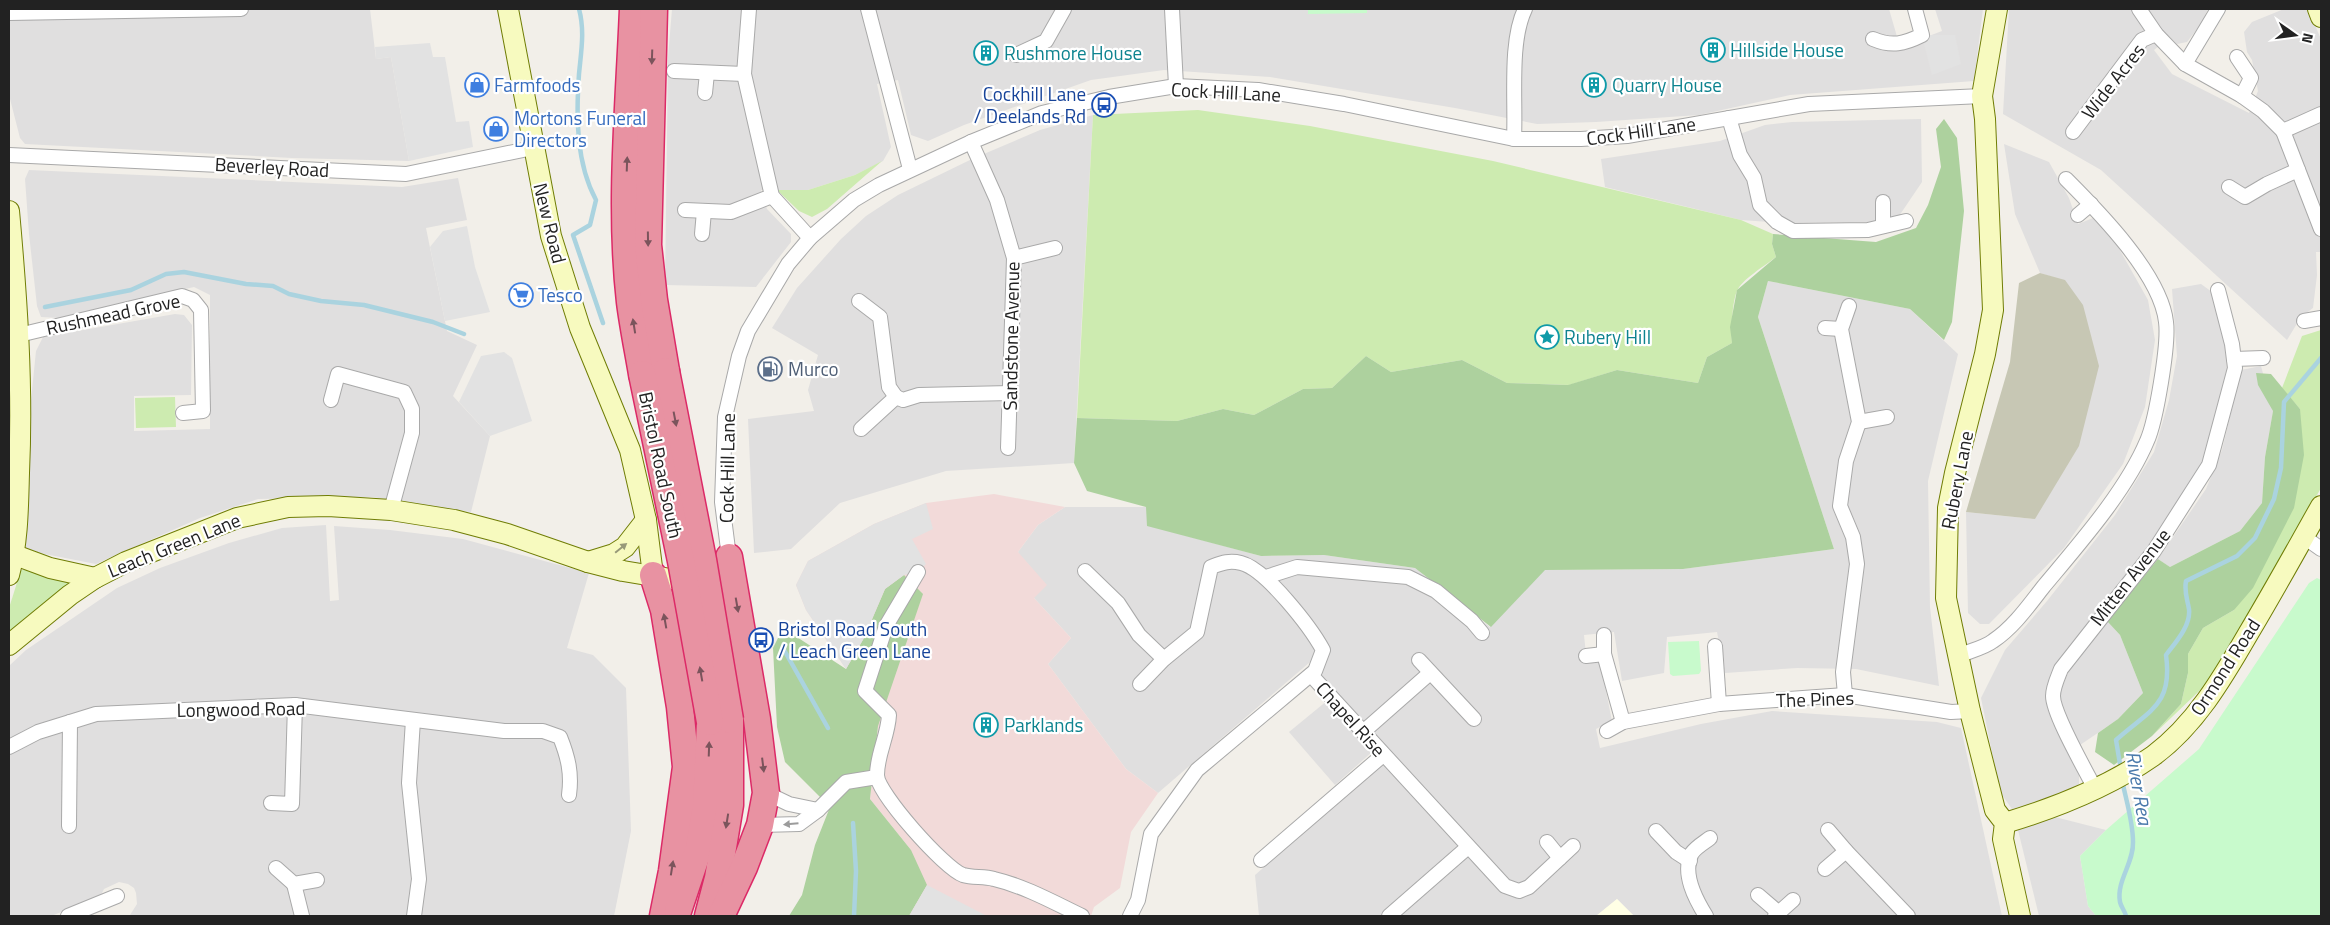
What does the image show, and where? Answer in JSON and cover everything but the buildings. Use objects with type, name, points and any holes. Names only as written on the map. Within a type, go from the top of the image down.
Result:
[{"type":"highway","name":"Bristol Road South","points":[[633,9],[627,186],[627,245],[630,302],[654,373],[703,560],[730,805],[718,878],[708,916]]},
{"type":"highway","name":"Bristol Road South","points":[[654,9],[648,245],[654,300],[654,373]]},
{"type":"highway","points":[[721,916],[744,867],[760,826],[766,793],[757,719],[728,556]]},
{"type":"highway","points":[[653,575],[664,610],[680,707],[686,768],[672,871],[663,916]]},
{"type":"highway","name":"Bristol Road South","points":[[677,916],[699,848],[720,721]]},
{"type":"street","points":[[9,13],[241,9]]},
{"type":"street","name":"New Road","points":[[508,9],[551,236],[580,328],[630,450],[646,520],[653,575]]},
{"type":"street","points":[[748,9],[744,74],[772,196],[810,238]]},
{"type":"street","points":[[868,9],[910,169]]},
{"type":"street","points":[[1016,54],[1046,41],[1064,9]]},
{"type":"street","points":[[1172,9],[1176,86]]},
{"type":"street","points":[[1514,139],[1515,43],[1519,21],[1525,9]]},
{"type":"street","points":[[1873,39],[1887,44],[1904,44],[1922,35],[1915,9]]},
{"type":"street","name":"Rubery Lane","points":[[1997,9],[1982,96],[1985,120],[1992,310],[1985,354],[1948,508],[1946,598],[1970,711],[1995,810],[2005,823],[2004,839],[2020,916]]},
{"type":"street","name":"Wide Acres","points":[[2139,9],[2156,34],[2185,64],[2263,110],[2283,131]]},
{"type":"street","points":[[2185,64],[2218,9]]},
{"type":"street","name":"Wide Acres","points":[[2073,132],[2142,40],[2156,34]]},
{"type":"street","points":[[2237,57],[2252,78],[2242,96]]},
{"type":"street","points":[[674,71],[744,74]]},
{"type":"street","points":[[706,93],[707,73]]},
{"type":"street","name":"Cock Hill Lane","points":[[728,556],[722,502],[726,417],[739,356],[748,330],[788,264],[810,238],[854,200],[910,169],[1042,113],[1109,97],[1176,86],[1258,90],[1344,104],[1514,139],[1581,140],[1627,136],[1809,104],[1982,96]]},
{"type":"street","points":[[2321,114],[2283,131],[2321,229]]},
{"type":"street","points":[[1729,118],[1740,155],[1754,178],[1760,205],[1777,222],[1792,231],[1868,230],[1906,221]]},
{"type":"street","name":"Sandstone Avenue","points":[[971,142],[997,200],[1014,258],[1008,448]]},
{"type":"street","name":"Beverley Road","points":[[9,155],[406,174],[533,148]]},
{"type":"street","points":[[2229,188],[2245,197],[2267,184],[2298,170]]},
{"type":"street","points":[[1958,656],[1993,642],[2016,620],[2121,488],[2148,440],[2166,343],[2166,322],[2162,302],[2151,280],[2091,204],[2066,179]]},
{"type":"street","points":[[685,210],[731,212],[772,196]]},
{"type":"street","points":[[1882,202],[1883,226]]},
{"type":"street","points":[[2078,215],[2091,204]]},
{"type":"street","points":[[9,211],[19,334],[15,428],[14,555],[9,575]]},
{"type":"street","points":[[702,234],[704,211]]},
{"type":"street","points":[[1014,258],[1055,248]]},
{"type":"street","name":"Mitten Avenue","points":[[2095,789],[2053,702],[2053,692],[2061,669],[2154,551],[2209,465],[2234,368],[2232,344],[2218,290]]},
{"type":"street","name":"Rushmead Grove","points":[[19,334],[182,296],[193,300],[201,310],[203,411],[183,412]]},
{"type":"street","points":[[859,301],[880,317],[889,387],[896,397],[903,400],[919,395],[1011,394]]},
{"type":"street","points":[[1844,695],[1843,672],[1857,564],[1852,537],[1840,506],[1846,461],[1859,422],[1841,329],[1849,306]]},
{"type":"street","points":[[2304,321],[2321,318]]},
{"type":"street","points":[[1825,328],[1841,329]]},
{"type":"street","points":[[2234,359],[2263,358]]},
{"type":"street","points":[[331,400],[338,374],[404,392],[412,409],[412,433],[391,510]]},
{"type":"street","points":[[861,429],[896,397]]},
{"type":"street","points":[[1859,422],[1888,417]]},
{"type":"street","name":"Leach Green Lane","points":[[9,645],[70,595],[95,578],[143,555],[237,518],[288,507],[328,506],[391,510],[454,520],[498,532],[588,562],[623,571],[653,575]]},
{"type":"street","name":"Ormond Road","points":[[2005,823],[2050,809],[2095,789],[2153,756],[2190,722],[2222,680],[2321,506]]},
{"type":"street","points":[[588,562],[614,554],[625,547],[646,520]]},
{"type":"street","points":[[2304,537],[2321,549]]},
{"type":"street","points":[[653,575],[667,564],[716,553],[728,556]]},
{"type":"street","points":[[14,555],[50,568],[95,578]]},
{"type":"street","points":[[1140,684],[1164,659],[1197,632],[1211,567],[1226,561],[1243,563],[1266,577],[1316,636],[1323,650],[1315,672],[1310,675]]},
{"type":"street","points":[[1266,577],[1297,567],[1408,577],[1436,591],[1472,621],[1482,633]]},
{"type":"street","points":[[1085,571],[1118,603],[1139,635],[1164,659]]},
{"type":"street","points":[[918,572],[886,626],[865,691],[889,715],[888,727],[881,746],[877,777],[895,807],[936,856],[962,875],[1000,881],[1031,892],[1082,916]]},
{"type":"street","points":[[1604,636],[1604,654],[1623,722]]},
{"type":"street","points":[[1715,646],[1719,704]]},
{"type":"street","points":[[1586,656],[1604,654]]},
{"type":"street","points":[[1419,660],[1474,719]]},
{"type":"street","points":[[1363,732],[1430,673]]},
{"type":"street","name":"Chapel Rise","points":[[1130,916],[1138,900],[1151,834],[1197,770],[1310,675],[1505,886],[1520,891],[1529,888],[1572,846]]},
{"type":"street","name":"The Pines","points":[[1607,731],[1623,722],[1719,704],[1844,695],[1952,712],[1970,711]]},
{"type":"street","points":[[271,803],[292,804],[295,706]]},
{"type":"street","name":"Longwood Road","points":[[9,747],[38,732],[96,714],[295,706],[504,730],[543,731],[560,737],[567,754],[571,776],[569,795]]},
{"type":"street","points":[[413,720],[409,783],[419,879],[414,916]]},
{"type":"street","points":[[69,826],[70,722]]},
{"type":"street","points":[[1262,860],[1383,754]]},
{"type":"street","points":[[760,826],[799,824],[818,810],[846,782],[877,777]]},
{"type":"street","points":[[766,793],[789,804],[818,810]]},
{"type":"street","points":[[1828,830],[1908,916]]},
{"type":"street","points":[[1656,831],[1676,852],[1690,861]]},
{"type":"street","points":[[1706,916],[1689,881],[1690,861],[1692,853],[1710,838]]},
{"type":"street","points":[[1547,842],[1560,858]]},
{"type":"street","points":[[1389,916],[1468,847]]},
{"type":"street","points":[[1825,869],[1846,851]]},
{"type":"street","points":[[276,868],[294,884],[302,916]]},
{"type":"street","points":[[294,884],[317,880]]},
{"type":"street","points":[[1758,895],[1777,914],[1793,900]]},
{"type":"street","points":[[68,916],[117,896]]},
{"type":"shaded area","points":[[9,9],[370,9],[376,59],[391,57],[409,161],[292,158],[25,144],[20,138],[9,95]]},
{"type":"shaded area","points":[[672,9],[1889,9],[1900,47],[1942,31],[1935,9],[1983,9],[1974,81],[1790,95],[1699,115],[1596,122],[1537,124],[1455,108],[1270,77],[1164,70],[1091,80],[964,125],[928,141],[911,135],[898,80],[877,84],[891,147],[883,161],[855,175],[808,190],[761,190],[767,209],[791,234],[791,242],[756,287],[665,285],[668,57]]},
{"type":"shaded area","points":[[2009,9],[2208,9],[2201,24],[2187,42],[2177,44],[2170,37],[2154,50],[2172,74],[2249,113],[2258,91],[2252,60],[2247,52],[2244,32],[2252,22],[2284,9],[2308,9],[2321,39],[2321,252],[2316,252],[2317,275],[2313,308],[2301,317],[2287,340],[2101,170],[2003,114]]},
{"type":"shaded area","points":[[1922,35],[1955,35],[1961,64],[1932,75]]},
{"type":"shaded area","points":[[430,43],[433,57],[445,57],[456,122],[469,121],[473,147],[409,161],[391,57],[376,59],[375,47]]},
{"type":"shaded area","points":[[1093,115],[1074,463],[946,471],[840,503],[791,549],[754,553],[748,419],[814,411],[808,390],[818,355],[772,328],[797,288],[841,239],[866,216],[898,195],[972,159],[1040,130]]},
{"type":"shaded area","points":[[1921,119],[1922,182],[1895,222],[1784,223],[1741,220],[1605,187],[1601,159],[1720,141],[1765,125],[1792,122]]},
{"type":"shaded area","points":[[2004,144],[2049,162],[2069,198],[2078,224],[2093,218],[2117,245],[2148,300],[2155,340],[2145,407],[2123,464],[2064,548],[1989,624],[1980,624],[1968,613],[1966,512],[2035,519],[2065,281],[2040,273],[2015,214]]},
{"type":"shaded area","points":[[29,170],[402,187],[458,178],[467,220],[426,228],[447,331],[477,345],[453,396],[490,436],[471,512],[372,497],[258,499],[200,518],[96,564],[24,550],[28,430],[36,351],[43,337],[175,314],[184,315],[192,325],[191,395],[134,396],[134,431],[210,429],[210,295],[194,287],[59,318],[41,317],[37,306],[29,234],[25,179]]},
{"type":"shaded area","points":[[467,226],[475,267],[490,312],[445,321],[430,247],[443,231]]},
{"type":"shaded area","points":[[2040,273],[2065,280],[2083,305],[2099,366],[2079,446],[2035,519],[1966,512],[2010,362],[2019,283]]},
{"type":"shaded area","points":[[1768,281],[1910,309],[1958,354],[1928,481],[1930,607],[1939,686],[1856,669],[1797,668],[1725,673],[1717,632],[1667,637],[1664,673],[1622,681],[1614,632],[1584,635],[1587,664],[1600,661],[1612,721],[1596,729],[1600,748],[1701,724],[1772,711],[1937,722],[1961,728],[2002,916],[1634,916],[1617,899],[1596,916],[1259,916],[1255,875],[1393,756],[1310,662],[1158,793],[1126,769],[1048,664],[1071,638],[1034,598],[1018,552],[1038,525],[1065,507],[1147,507],[1183,535],[1261,556],[1324,555],[1415,568],[1490,627],[1544,570],[1683,569],[1834,549],[1758,317]]},
{"type":"shaded area","points":[[2201,284],[2212,292],[2225,345],[2227,369],[2202,464],[2146,552],[2050,686],[2079,773],[2079,784],[2074,792],[2012,809],[2000,792],[1981,698],[2005,650],[2047,601],[2115,515],[2154,452],[2169,400],[2177,356],[2172,289]]},
{"type":"shaded area","points":[[504,352],[512,358],[532,421],[490,436],[459,402],[481,356]]},
{"type":"shaded area","points":[[2261,366],[2273,411],[2265,457],[2262,503],[2240,531],[2170,567],[2158,559],[2206,489],[2222,450],[2241,370]]},
{"type":"shaded area","points":[[994,494],[1065,507],[1038,525],[1018,552],[1047,585],[1034,598],[1071,638],[1048,664],[1126,769],[1158,793],[1131,832],[1120,888],[1094,907],[1091,916],[909,916],[911,850],[870,799],[878,726],[846,669],[806,610],[796,585],[808,561],[874,524],[926,503]]},
{"type":"shaded area","points":[[926,503],[933,529],[912,539],[926,564],[918,572],[904,575],[885,589],[864,638],[846,669],[806,610],[796,585],[808,561],[874,524]]},
{"type":"shaded area","points":[[326,525],[330,601],[339,600],[334,526],[390,530],[463,539],[589,573],[567,648],[593,655],[626,688],[631,831],[614,916],[126,916],[130,915],[137,904],[136,893],[134,888],[128,884],[119,882],[104,889],[100,897],[51,916],[9,916],[9,666],[26,650],[117,588],[160,568],[229,543],[282,528]]},
{"type":"shaded area","points":[[2107,621],[2120,635],[2143,693],[2117,720],[2080,745],[2062,709],[2060,693],[2074,658]]},
{"type":"shaded area","points":[[1328,700],[1373,751],[1335,785],[1289,732]]},
{"type":"shaded area","points":[[2055,817],[2106,830],[2080,856],[2088,906],[2096,916],[2039,916],[2018,830]]},
{"type":"shaded area","points":[[927,885],[985,915],[986,916],[909,916]]},
{"type":"shaded area","points":[[1617,899],[1634,916],[1596,916]]},
{"type":"green space","points":[[1308,9],[1367,9],[1367,13],[1308,14]]},
{"type":"green space","points":[[1198,110],[1310,126],[1493,161],[1741,220],[1773,234],[1772,244],[1776,257],[1739,287],[1733,309],[1732,343],[1707,357],[1698,383],[1617,370],[1569,385],[1507,383],[1462,360],[1391,372],[1366,356],[1332,388],[1303,389],[1254,415],[1223,409],[1177,421],[1077,418],[1093,115]]},
{"type":"green space","points":[[1944,119],[1957,138],[1964,211],[1952,322],[1944,340],[1910,309],[1768,281],[1758,317],[1834,549],[1683,569],[1545,570],[1491,627],[1415,568],[1324,555],[1261,556],[1147,526],[1146,507],[1087,491],[1074,463],[1077,418],[1177,421],[1223,409],[1254,415],[1303,389],[1332,388],[1366,356],[1391,372],[1462,360],[1507,383],[1568,385],[1617,370],[1698,383],[1707,357],[1732,343],[1730,327],[1737,290],[1776,257],[1772,244],[1773,234],[1876,242],[1916,228],[1928,205],[1941,167],[1936,129]]},
{"type":"green space","points":[[882,161],[827,209],[812,217],[799,211],[777,190],[808,190],[855,175]]},
{"type":"green space","points":[[2321,330],[2321,488],[2215,676],[2152,736],[2181,704],[2188,673],[2188,654],[2203,628],[2234,610],[2300,409],[2282,388],[2302,336]]},
{"type":"green space","points":[[2256,373],[2271,374],[2300,409],[2304,455],[2294,508],[2253,588],[2234,610],[2203,628],[2188,654],[2188,673],[2181,704],[2152,736],[2114,765],[2095,752],[2098,733],[2118,719],[2143,693],[2120,635],[2107,621],[2158,559],[2170,567],[2240,531],[2262,503],[2265,457],[2273,411],[2258,385]]},
{"type":"green space","points":[[175,397],[176,427],[136,428],[135,398]]},
{"type":"green space","points":[[21,570],[27,570],[75,585],[9,639],[9,608]]},
{"type":"green space","points":[[904,575],[923,594],[878,726],[870,799],[911,850],[927,885],[909,916],[789,916],[802,895],[815,845],[830,807],[785,762],[777,727],[773,648],[783,628],[846,669],[864,638],[885,589]]},
{"type":"green space","points":[[2317,578],[2321,580],[2321,916],[2096,916],[2088,906],[2080,856],[2106,830],[2199,749],[2309,583]]},
{"type":"green space","points":[[1699,641],[1701,671],[1699,674],[1673,676],[1670,674],[1668,642]]},
{"type":"waterway","points":[[579,9],[582,33],[578,90],[579,139],[584,171],[596,200],[590,225],[573,235],[603,323]]},
{"type":"waterway","points":[[45,307],[131,290],[166,274],[184,272],[246,284],[273,286],[289,294],[321,301],[364,305],[433,322],[464,334]]},
{"type":"waterway","name":"River Rea","points":[[2121,770],[2116,740],[2156,705],[2166,686],[2166,655],[2182,634],[2188,622],[2189,609],[2186,581],[2237,556],[2255,538],[2274,499],[2281,468],[2284,402],[2321,358]]},
{"type":"waterway","points":[[783,648],[828,728]]},
{"type":"waterway","name":"River Rea","points":[[2122,780],[2133,834],[2133,850],[2119,894],[2126,916]]},
{"type":"waterway","points":[[853,823],[856,871],[854,916]]},
{"type":"place","name":"Hillside House","points":[[1713,50]]},
{"type":"place","name":"Rushmore House","points":[[986,53]]},
{"type":"place","name":"Farmfoods","points":[[477,85]]},
{"type":"place","name":"Quarry House","points":[[1594,85]]},
{"type":"place","name":"Cockhill Lane / Deelands Rd","points":[[1104,105]]},
{"type":"place","name":"Mortons Funeral Directors","points":[[496,129]]},
{"type":"place","name":"Tesco","points":[[521,295]]},
{"type":"place","name":"Rubery Hill","points":[[1547,337]]},
{"type":"place","name":"Murco","points":[[770,369]]},
{"type":"place","name":"Bristol Road South / Leach Green Lane","points":[[761,640]]},
{"type":"place","name":"Parklands","points":[[986,725]]}]
